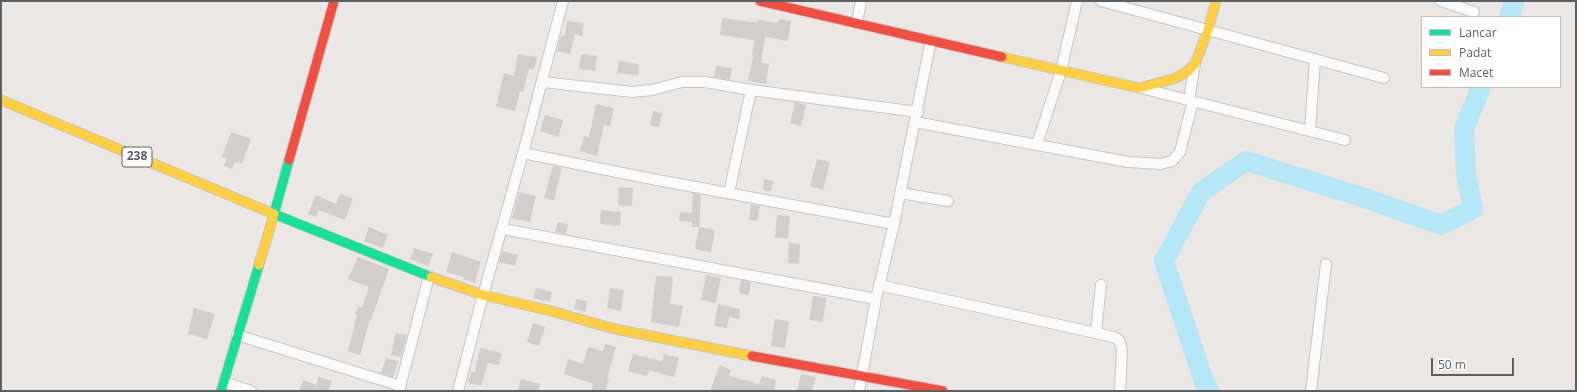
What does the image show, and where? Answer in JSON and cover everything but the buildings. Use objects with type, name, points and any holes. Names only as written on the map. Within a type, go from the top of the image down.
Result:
[{"type":"street","points":[[251,391],[223,386],[274,214],[334,1]]},
{"type":"street","points":[[458,391],[483,295],[524,153],[563,1]]},
{"type":"street","points":[[760,1],[1191,100],[1346,140]]},
{"type":"street","points":[[857,23],[861,1]]},
{"type":"street","points":[[1037,144],[1061,71],[1077,1]]},
{"type":"street","points":[[1101,1],[1384,78]]},
{"type":"street","points":[[915,122],[1128,162],[1151,164],[1168,163],[1176,158],[1180,152],[1191,100],[1196,64],[1216,1]]},
{"type":"street","points":[[1441,1],[1474,12]]},
{"type":"street","points":[[859,391],[876,299],[918,112],[931,40]]},
{"type":"street","points":[[1310,131],[1316,59]]},
{"type":"street","points":[[1140,88],[1176,78],[1187,72],[1196,64]]},
{"type":"street","points":[[542,82],[632,92],[652,90],[674,83],[690,81],[705,82],[751,90],[918,112]]},
{"type":"street","points":[[729,193],[751,90]]},
{"type":"street","name":"238","points":[[1,100],[274,214]]},
{"type":"street","points":[[524,153],[652,179],[894,224]]},
{"type":"street","points":[[900,193],[948,201]]},
{"type":"street","points":[[274,214],[428,276],[483,295],[551,311],[615,329],[862,377],[943,391]]},
{"type":"street","points":[[503,229],[876,299]]},
{"type":"street","points":[[1311,391],[1326,264]]},
{"type":"street","points":[[237,335],[400,388],[428,276]]},
{"type":"street","points":[[879,285],[1114,337],[1120,343],[1122,355],[1120,391]]},
{"type":"street","points":[[1096,332],[1101,285]]},
{"type":"waterway","points":[[1509,16],[1515,1]]},
{"type":"waterway","points":[[1209,391],[1204,382],[1164,261],[1201,192],[1246,161],[1365,198],[1441,225],[1473,209],[1466,174],[1464,129],[1481,88]]},
{"type":"traffic: fast","points":[[289,160],[274,214],[431,277]]},
{"type":"traffic: fast","points":[[221,391],[259,265]]},
{"type":"traffic: slow","points":[[1002,57],[1139,88],[1176,78],[1187,72],[1195,64],[1208,30],[1216,1]]},
{"type":"traffic: slow","points":[[1,100],[274,214],[259,265]]},
{"type":"traffic: slow","points":[[431,277],[483,295],[551,311],[615,329],[752,356]]},
{"type":"traffic: jam","points":[[289,160],[334,1]]},
{"type":"traffic: jam","points":[[760,1],[1002,57]]},
{"type":"traffic: jam","points":[[752,356],[943,391]]}]
